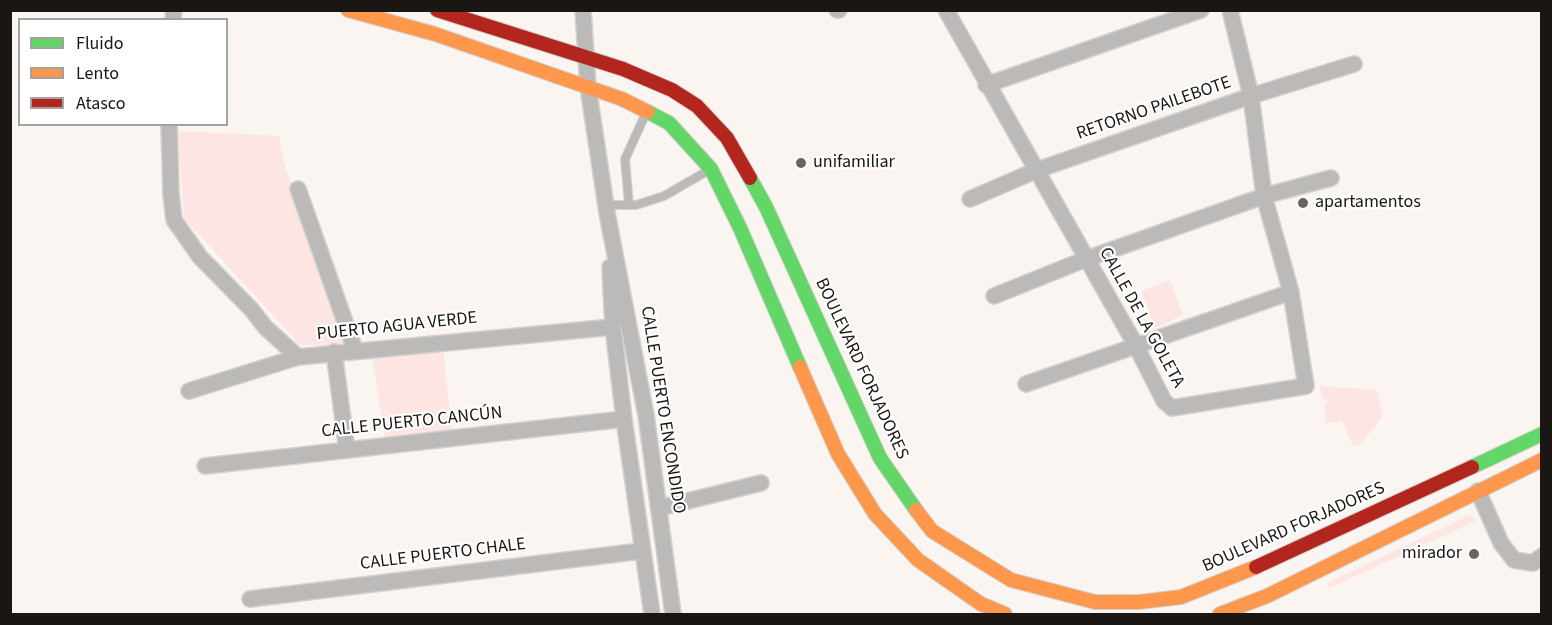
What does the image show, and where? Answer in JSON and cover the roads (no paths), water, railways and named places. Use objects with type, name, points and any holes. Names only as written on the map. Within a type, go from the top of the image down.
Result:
[{"type":"main road","points":[[348,10],[435,34],[588,87],[669,123],[711,169],[740,228],[838,454],[875,514],[918,560],[981,603],[1005,615]]},
{"type":"main road","name":"BOULEVARD FORJADORES","points":[[437,10],[624,69],[672,90],[697,106],[727,138],[766,207],[880,458],[904,495],[932,531],[1011,580],[1095,602],[1139,602],[1181,597],[1226,581],[1542,434]]},
{"type":"main road","points":[[1220,615],[1267,596],[1542,460]]},
{"type":"street","name":"CALLE PUERTO ENCONDIDO","points":[[583,10],[588,87],[606,209],[644,404],[673,615]]},
{"type":"street","name":"CALLE DE LA GOLETA","points":[[946,10],[986,85],[1135,344],[1164,401],[1172,408],[1306,386],[1291,292],[1264,195],[1251,96],[1230,10]]},
{"type":"street","points":[[986,85],[1201,10]]},
{"type":"street","name":"RETORNO PAILEBOTE","points":[[970,199],[1036,170],[1251,96],[1354,64]]},
{"type":"street","points":[[169,126],[174,220],[200,256],[252,310],[265,327],[298,357]]},
{"type":"street","points":[[994,296],[1264,195],[1331,178]]},
{"type":"street","points":[[298,189],[355,350]]},
{"type":"street","name":"CALLE PUERTO ENCONDIDO","points":[[606,209],[613,327],[641,550],[652,615]]},
{"type":"street","points":[[1026,384],[1135,344],[1291,292]]},
{"type":"street","name":"PUERTO AGUA VERDE","points":[[189,391],[298,357],[613,327]]},
{"type":"street","points":[[334,352],[347,450]]},
{"type":"street","name":"CALLE PUERTO CANCÚN","points":[[205,465],[347,450],[623,413],[644,404]]},
{"type":"street","points":[[659,508],[761,483]]},
{"type":"street","points":[[1479,491],[1501,543],[1514,560],[1533,563],[1542,556]]},
{"type":"street","name":"CALLE PUERTO CHALE","points":[[250,599],[641,550]]},
{"type":"lane","points":[[629,205],[625,159],[646,111]]},
{"type":"lane","points":[[606,209],[664,196],[711,169]]},
{"type":"place","name":"unifamiliar","points":[[801,163]]},
{"type":"place","name":"apartamentos","points":[[1303,203]]},
{"type":"place","name":"mirador","points":[[1474,554]]}]
